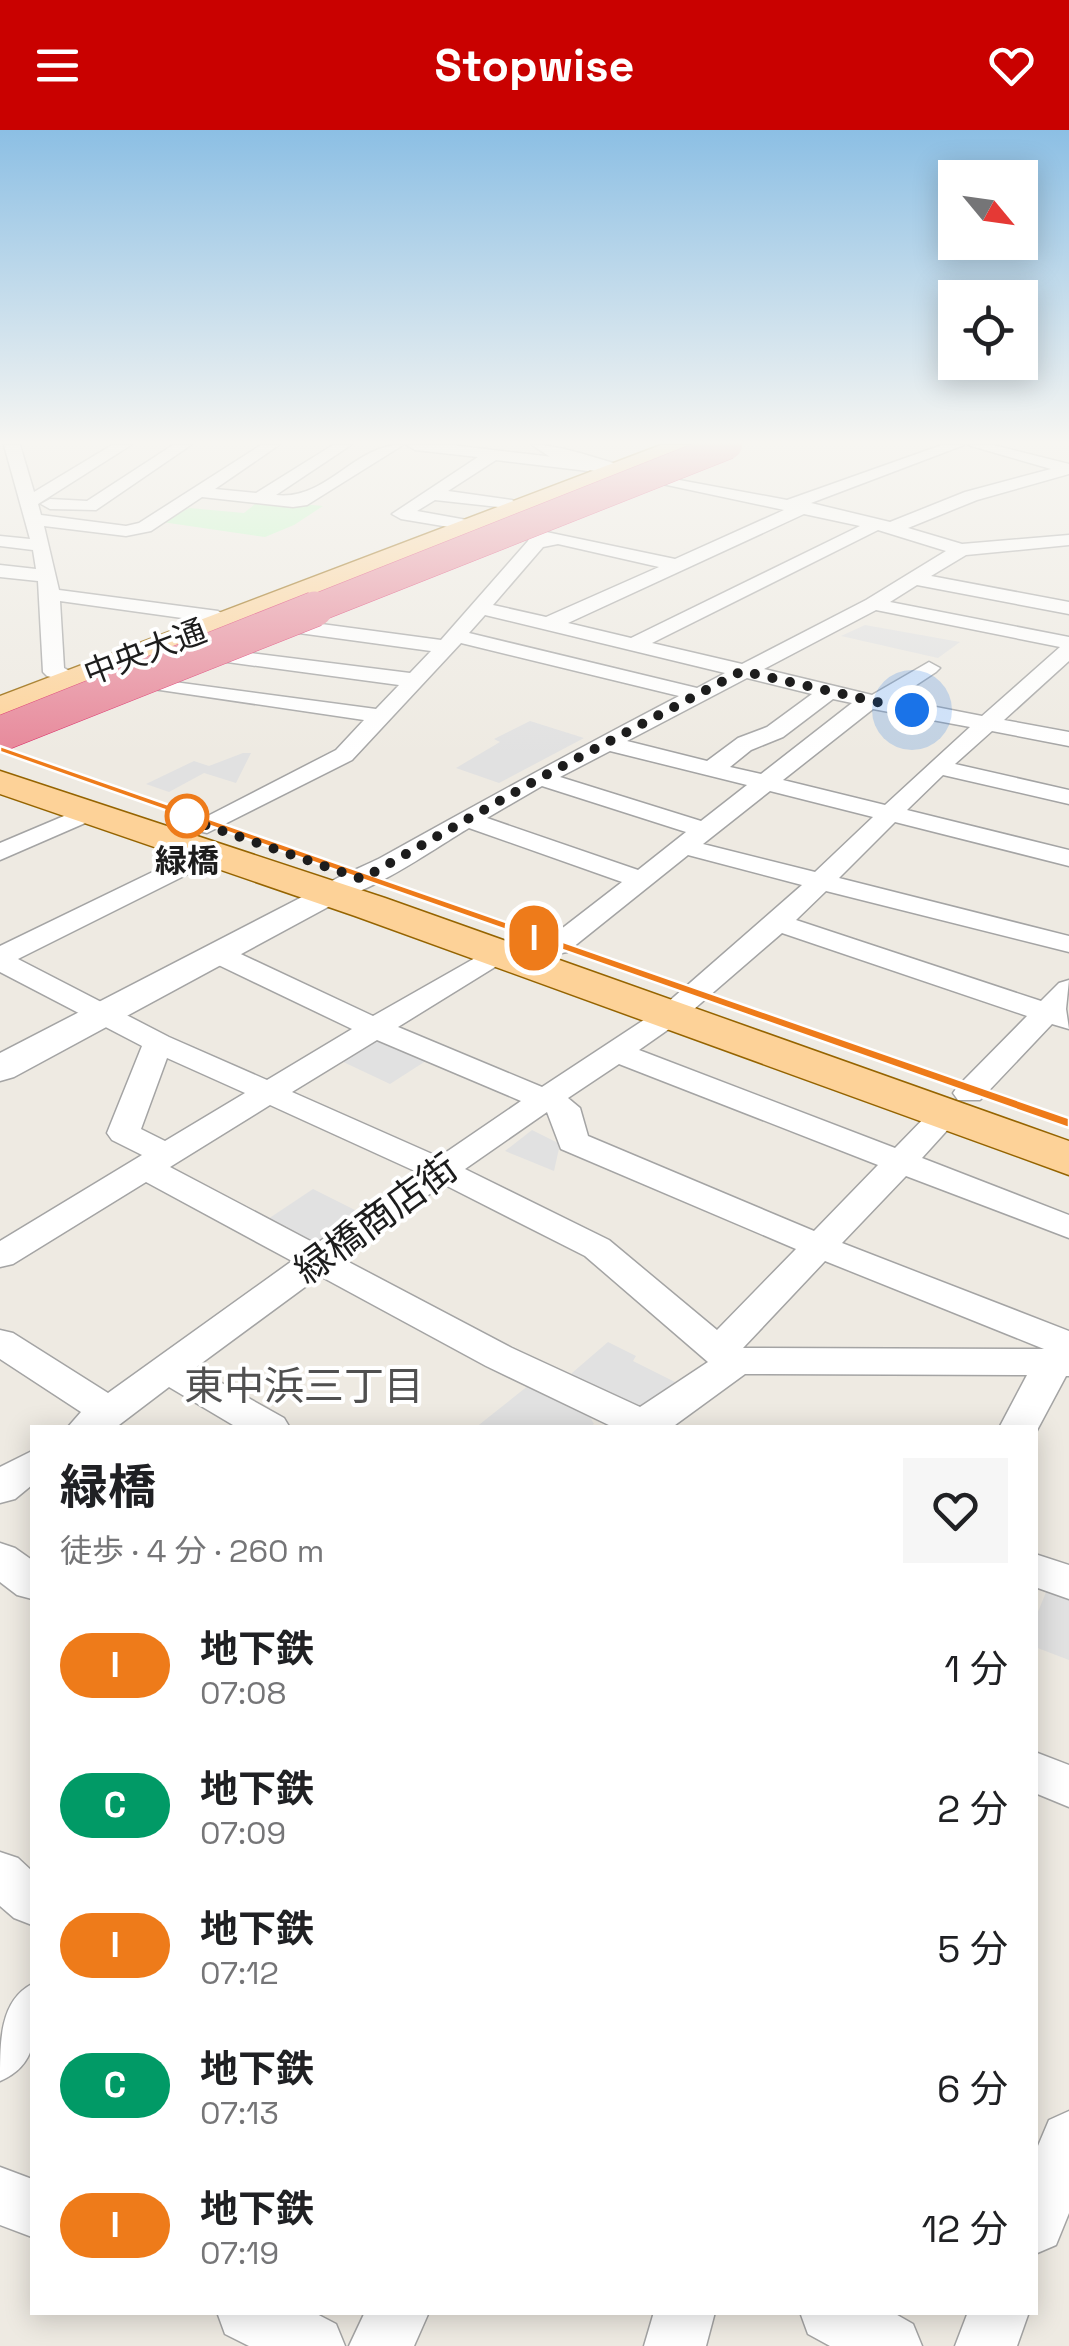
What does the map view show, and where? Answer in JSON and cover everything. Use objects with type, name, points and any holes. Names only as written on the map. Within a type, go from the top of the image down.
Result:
[{"type":"highway","points":[[0,716],[432,548]]},
{"type":"highway","points":[[0,734],[467,548]]},
{"type":"main road","name":"中央大通","points":[[0,708],[413,548]]},
{"type":"main road","points":[[0,752],[208,840],[346,886],[557,946],[682,1004]]},
{"type":"main road","points":[[0,782],[90,812],[208,840]]},
{"type":"main road","points":[[346,886],[498,953],[682,1004],[957,1104],[1069,1159]]},
{"type":"main road","points":[[957,1104],[1069,1125]]},
{"type":"street","points":[[41,548],[54,672],[67,675]]},
{"type":"street","points":[[0,700],[397,548]]},
{"type":"street","points":[[0,752],[299,627],[509,548]]},
{"type":"street","points":[[0,959],[208,840],[344,754],[482,608],[529,548]]},
{"type":"street","points":[[599,548],[677,566]]},
{"type":"street","points":[[548,624],[712,548]]},
{"type":"street","points":[[636,643],[826,548]]},
{"type":"street","points":[[880,548],[924,574],[1069,608]]},
{"type":"street","points":[[956,548],[978,548]]},
{"type":"street","points":[[0,1069],[469,820],[696,694],[873,604],[961,550]]},
{"type":"street","points":[[0,571],[48,585],[218,617]]},
{"type":"street","points":[[873,604],[1069,646]]},
{"type":"street","points":[[482,608],[872,702],[1069,739]]},
{"type":"street","points":[[299,627],[451,641],[696,694]]},
{"type":"street","name":"緑橋商店街","points":[[98,1420],[441,1170],[682,1004],[778,924],[1069,646]]},
{"type":"street","points":[[227,656],[413,680]]},
{"type":"street","points":[[557,946],[763,783],[872,702],[928,668]]},
{"type":"street","points":[[160,684],[380,716]]},
{"type":"street","points":[[709,771],[746,743],[756,743],[776,732],[829,692]]},
{"type":"street","points":[[606,744],[1069,858]]},
{"type":"street","points":[[938,767],[1069,797]]},
{"type":"street","points":[[540,778],[694,839],[820,883],[1069,944]]},
{"type":"street","points":[[0,852],[90,812]]},
{"type":"street","points":[[469,820],[644,880]]},
{"type":"street","points":[[778,924],[1058,1016]]},
{"type":"street","points":[[0,1256],[498,953]]},
{"type":"street","points":[[218,954],[375,1028],[564,1108],[574,1142],[820,1248],[1069,1345],[1021,1425]]},
{"type":"street","points":[[0,959],[158,1042],[441,1170],[597,1248],[728,1356],[1061,1363]]},
{"type":"street","points":[[644,1425],[728,1356],[899,1161],[957,1104],[1058,1016],[1069,990]]},
{"type":"street","points":[[158,1042],[123,1133],[159,1162],[318,1262],[641,1425]]},
{"type":"street","points":[[616,1052],[1069,1227]]},
{"type":"street","points":[[0,1342],[98,1420]]},
{"type":"street","points":[[167,1369],[265,1425]]},
{"type":"street","points":[[0,1488],[30,1466]]},
{"type":"street","points":[[0,1559],[30,1581]]},
{"type":"street","points":[[1038,1571],[1069,1582]]},
{"type":"street","points":[[1038,1773],[1069,1786]]},
{"type":"street","points":[[0,1874],[30,1900]]},
{"type":"street","points":[[0,2054],[30,2012]]},
{"type":"street","points":[[1038,2217],[1069,2140]]},
{"type":"street","points":[[0,2196],[30,2207]]},
{"type":"street","points":[[253,2315],[314,2346]]},
{"type":"street","points":[[380,2346],[397,2315]]},
{"type":"street","points":[[675,2346],[684,2315]]},
{"type":"street","points":[[835,2315],[891,2346]]},
{"type":"street","points":[[986,2346],[999,2315]]},
{"type":"shaded area","points":[[865,625],[960,642],[938,658],[841,636]]},
{"type":"shaded area","points":[[530,721],[584,738],[499,783],[456,768],[500,742],[494,739]]},
{"type":"shaded area","points":[[251,753],[236,783],[204,773],[169,792],[146,784],[194,761],[209,766]]},
{"type":"shaded area","points":[[379,1033],[432,1057],[390,1084],[337,1059]]},
{"type":"shaded area","points":[[532,1130],[560,1144],[554,1171],[505,1151]]},
{"type":"shaded area","points":[[313,1189],[363,1214],[316,1248],[265,1221]]},
{"type":"shaded area","points":[[608,1342],[636,1356],[633,1361],[679,1384],[635,1412],[565,1379]]},
{"type":"shaded area","points":[[529,1385],[587,1412],[594,1424],[592,1425],[479,1425]]},
{"type":"shaded area","points":[[1049,1585],[1069,1592],[1069,1660],[1038,1648],[1038,1612]]},
{"type":"metro line","name":"I","points":[[0,750],[1069,1122]]},
{"type":"place","name":"緑橋","points":[[187,816]]},
{"type":"district","name":"東中浜三丁目","points":[[304,1386]]},
{"type":"route","points":[[187,816],[179,816],[362,879],[540,778],[742,671],[912,710]]}]
